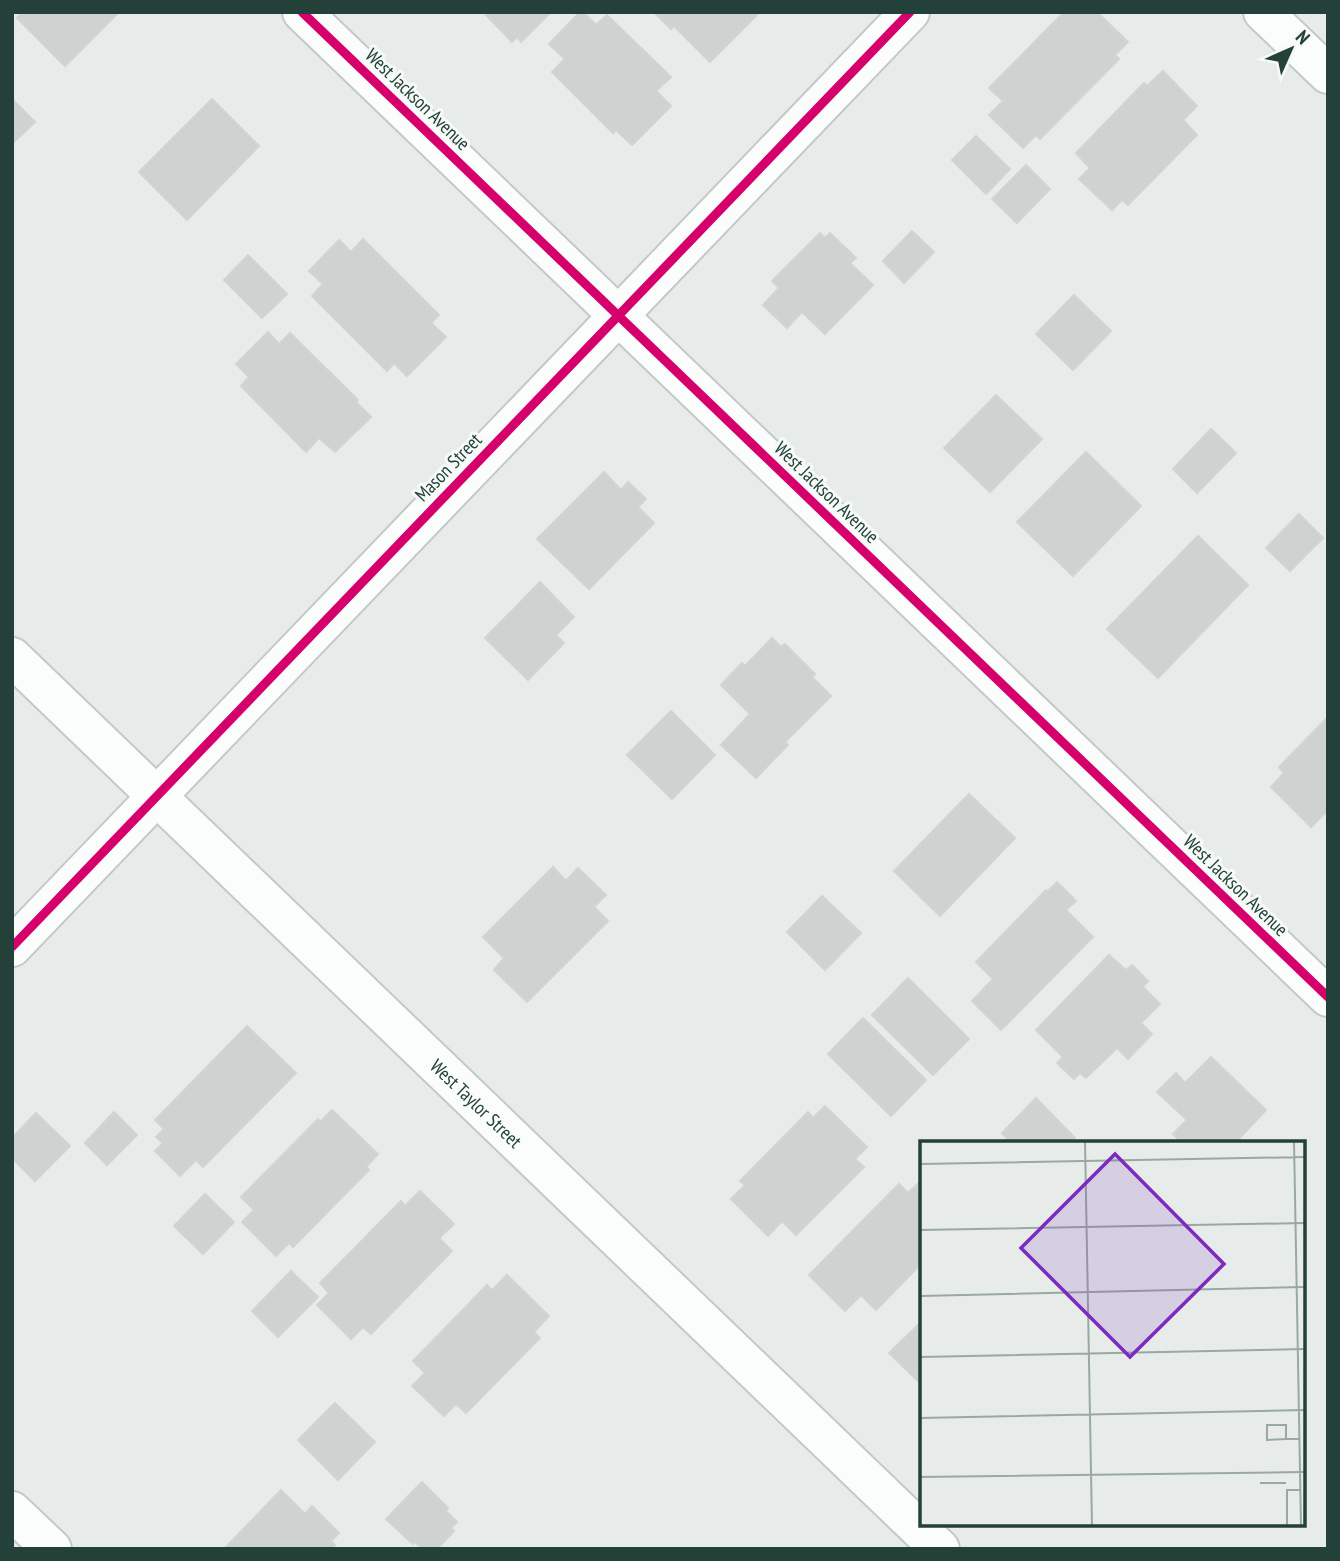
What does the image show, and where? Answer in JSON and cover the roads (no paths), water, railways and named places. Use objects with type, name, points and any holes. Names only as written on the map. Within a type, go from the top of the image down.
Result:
[{"type":"street","name":"West Jackson Avenue","points":[[302,12],[1328,997]]},
{"type":"street","name":"Mason Street","points":[[12,947],[910,12]]},
{"type":"street","points":[[1263,12],[1328,74]]},
{"type":"street","name":"West Taylor Street","points":[[12,657],[940,1549]]},
{"type":"street","points":[[12,1511],[52,1549]]}]
